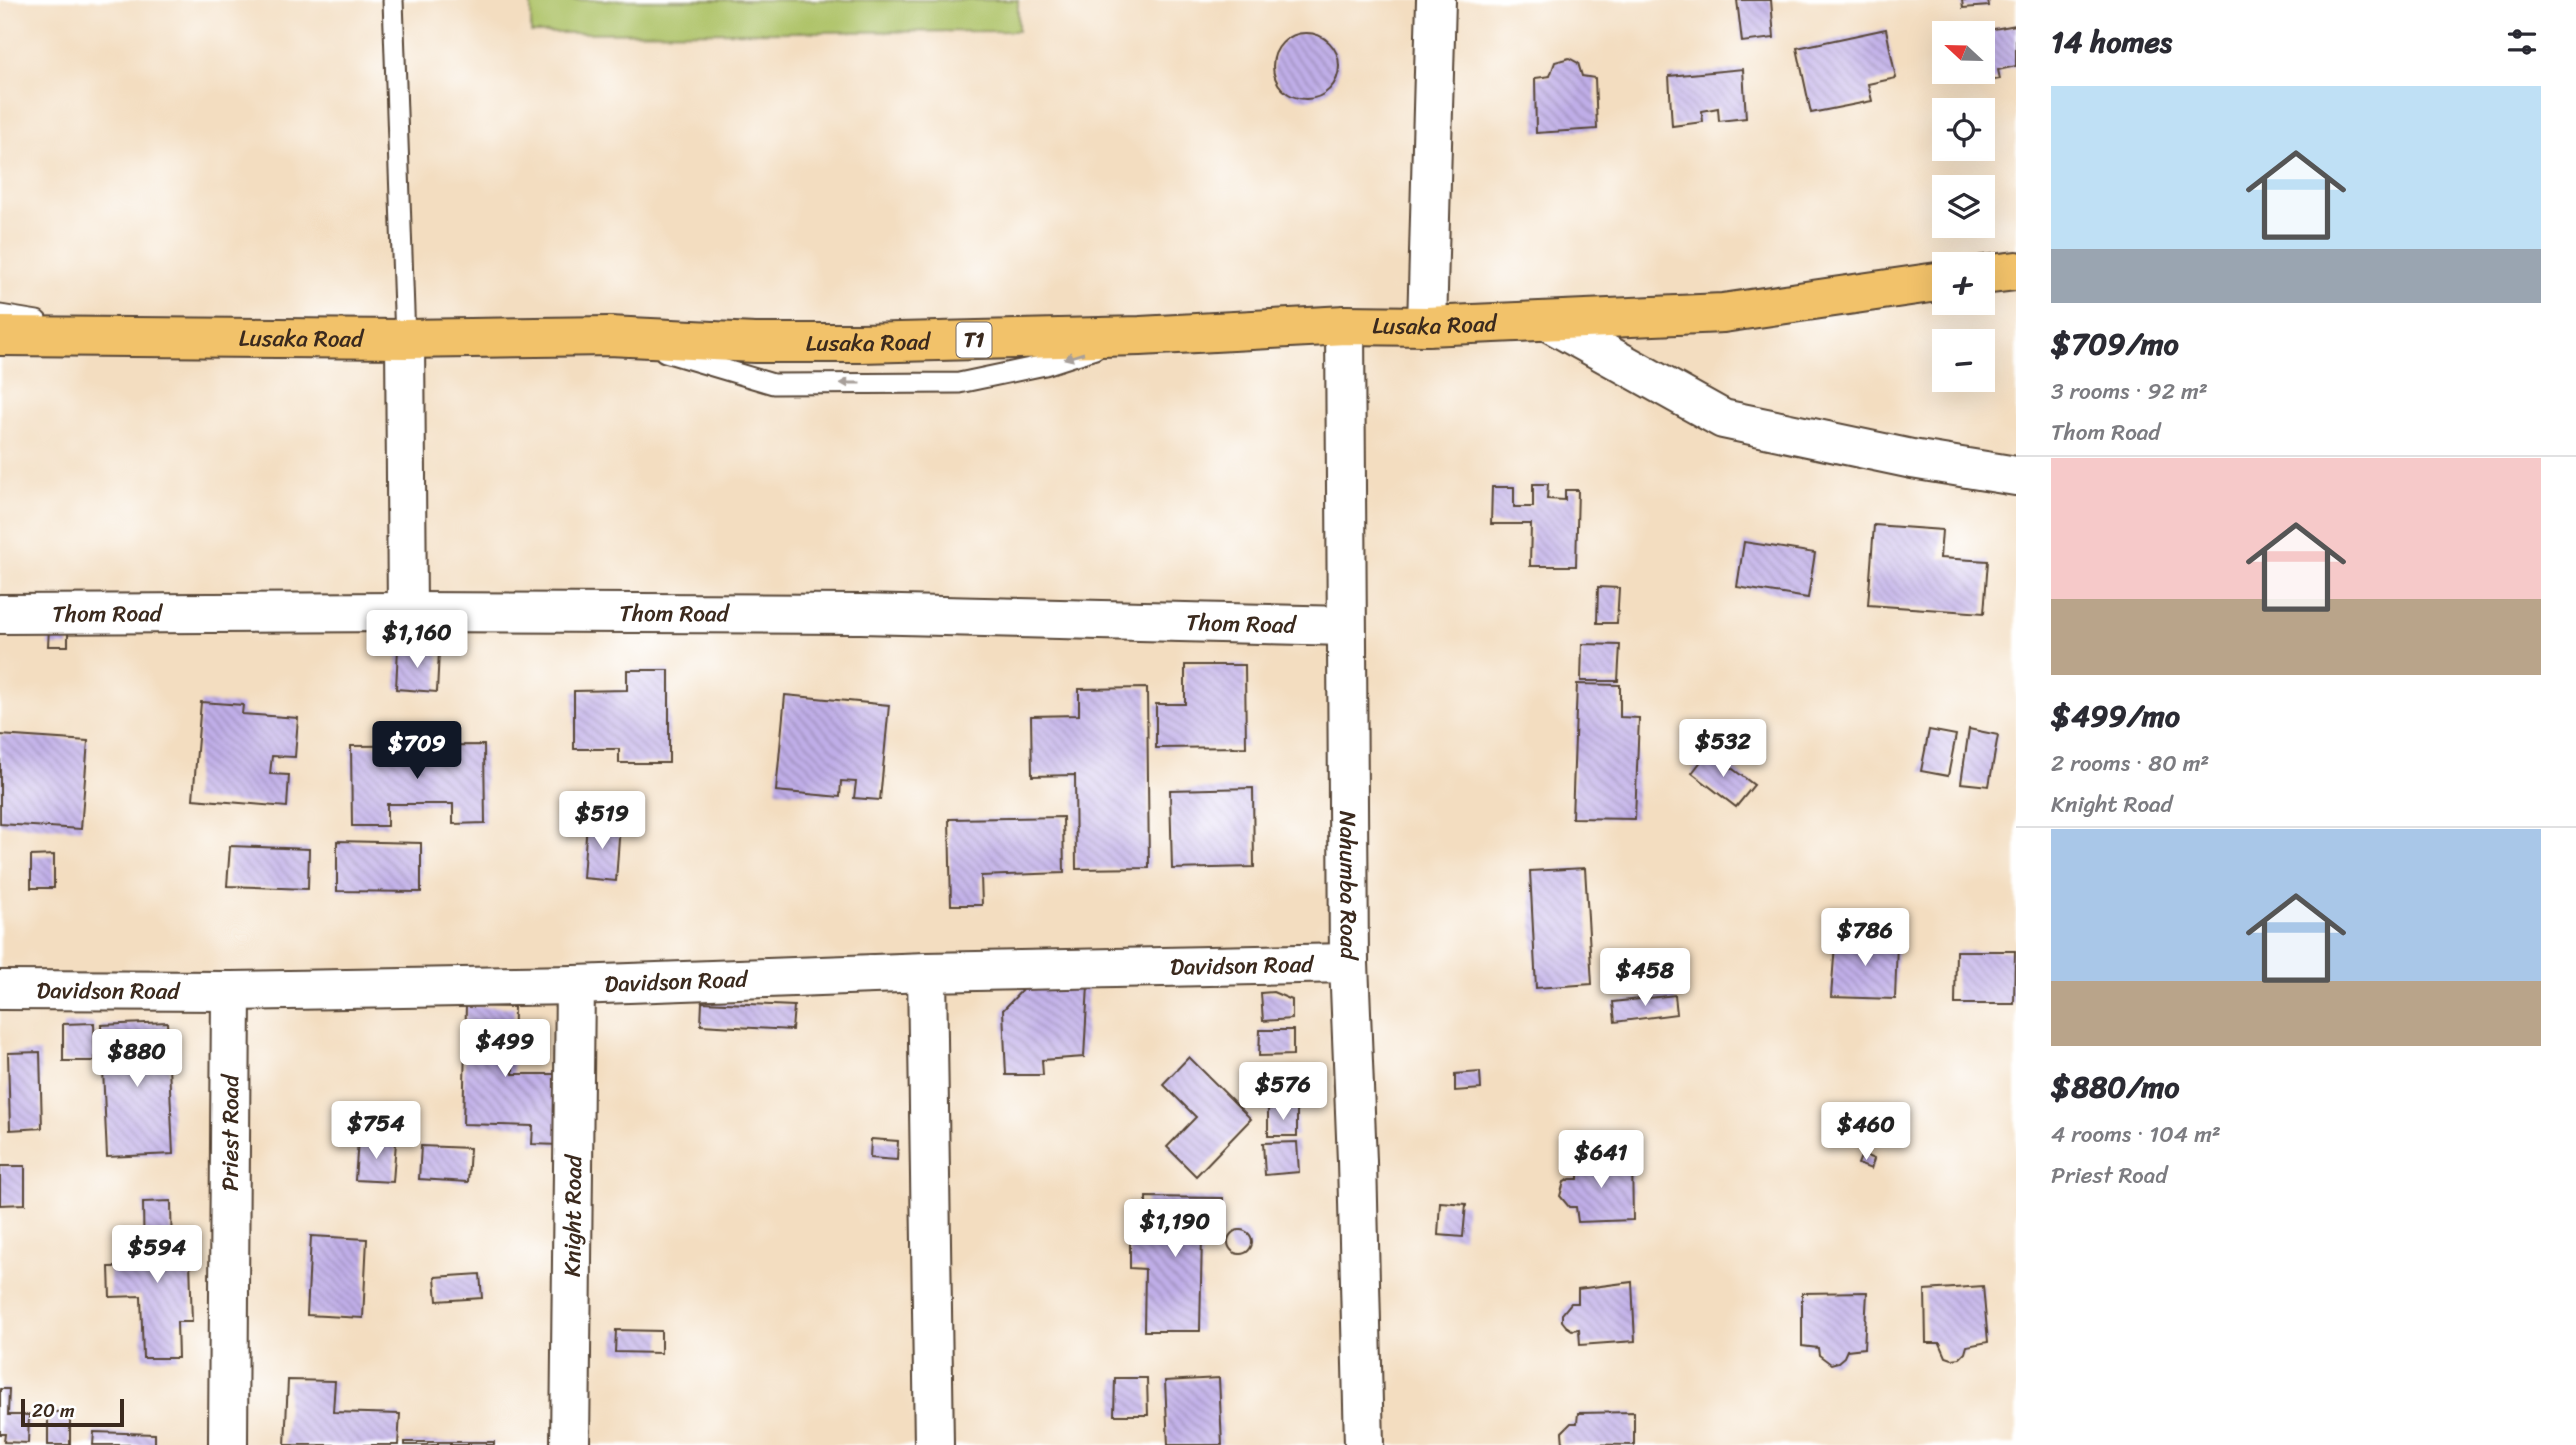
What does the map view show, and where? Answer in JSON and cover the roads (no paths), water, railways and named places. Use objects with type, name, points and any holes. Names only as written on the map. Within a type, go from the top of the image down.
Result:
[{"type":"highway","points":[[1995,274],[2016,271]]},
{"type":"highway","name":"Lusaka Road","points":[[0,336],[405,339],[609,336],[807,343],[1140,336],[1345,325],[1427,326],[1723,313],[1932,283]]},
{"type":"street","points":[[1427,326],[1436,0]]},
{"type":"street","points":[[1547,321],[1723,419],[1912,459],[2016,476]]},
{"type":"street","name":"Nahumba Road","points":[[1345,325],[1349,963],[1364,1445]]},
{"type":"street","points":[[405,339],[407,612]]},
{"type":"street","name":"Thom Road","points":[[0,614],[860,614],[1346,626]]},
{"type":"street","name":"Davidson Road","points":[[0,990],[231,991],[575,985],[926,972],[1349,963]]},
{"type":"street","points":[[926,972],[934,1445]]},
{"type":"street","name":"Knight Road","points":[[570,1445],[575,985]]},
{"type":"street","name":"Priest Road","points":[[228,1445],[231,991]]},
{"type":"lane","points":[[393,0],[405,339]]},
{"type":"lane","points":[[0,315],[125,335]]}]
